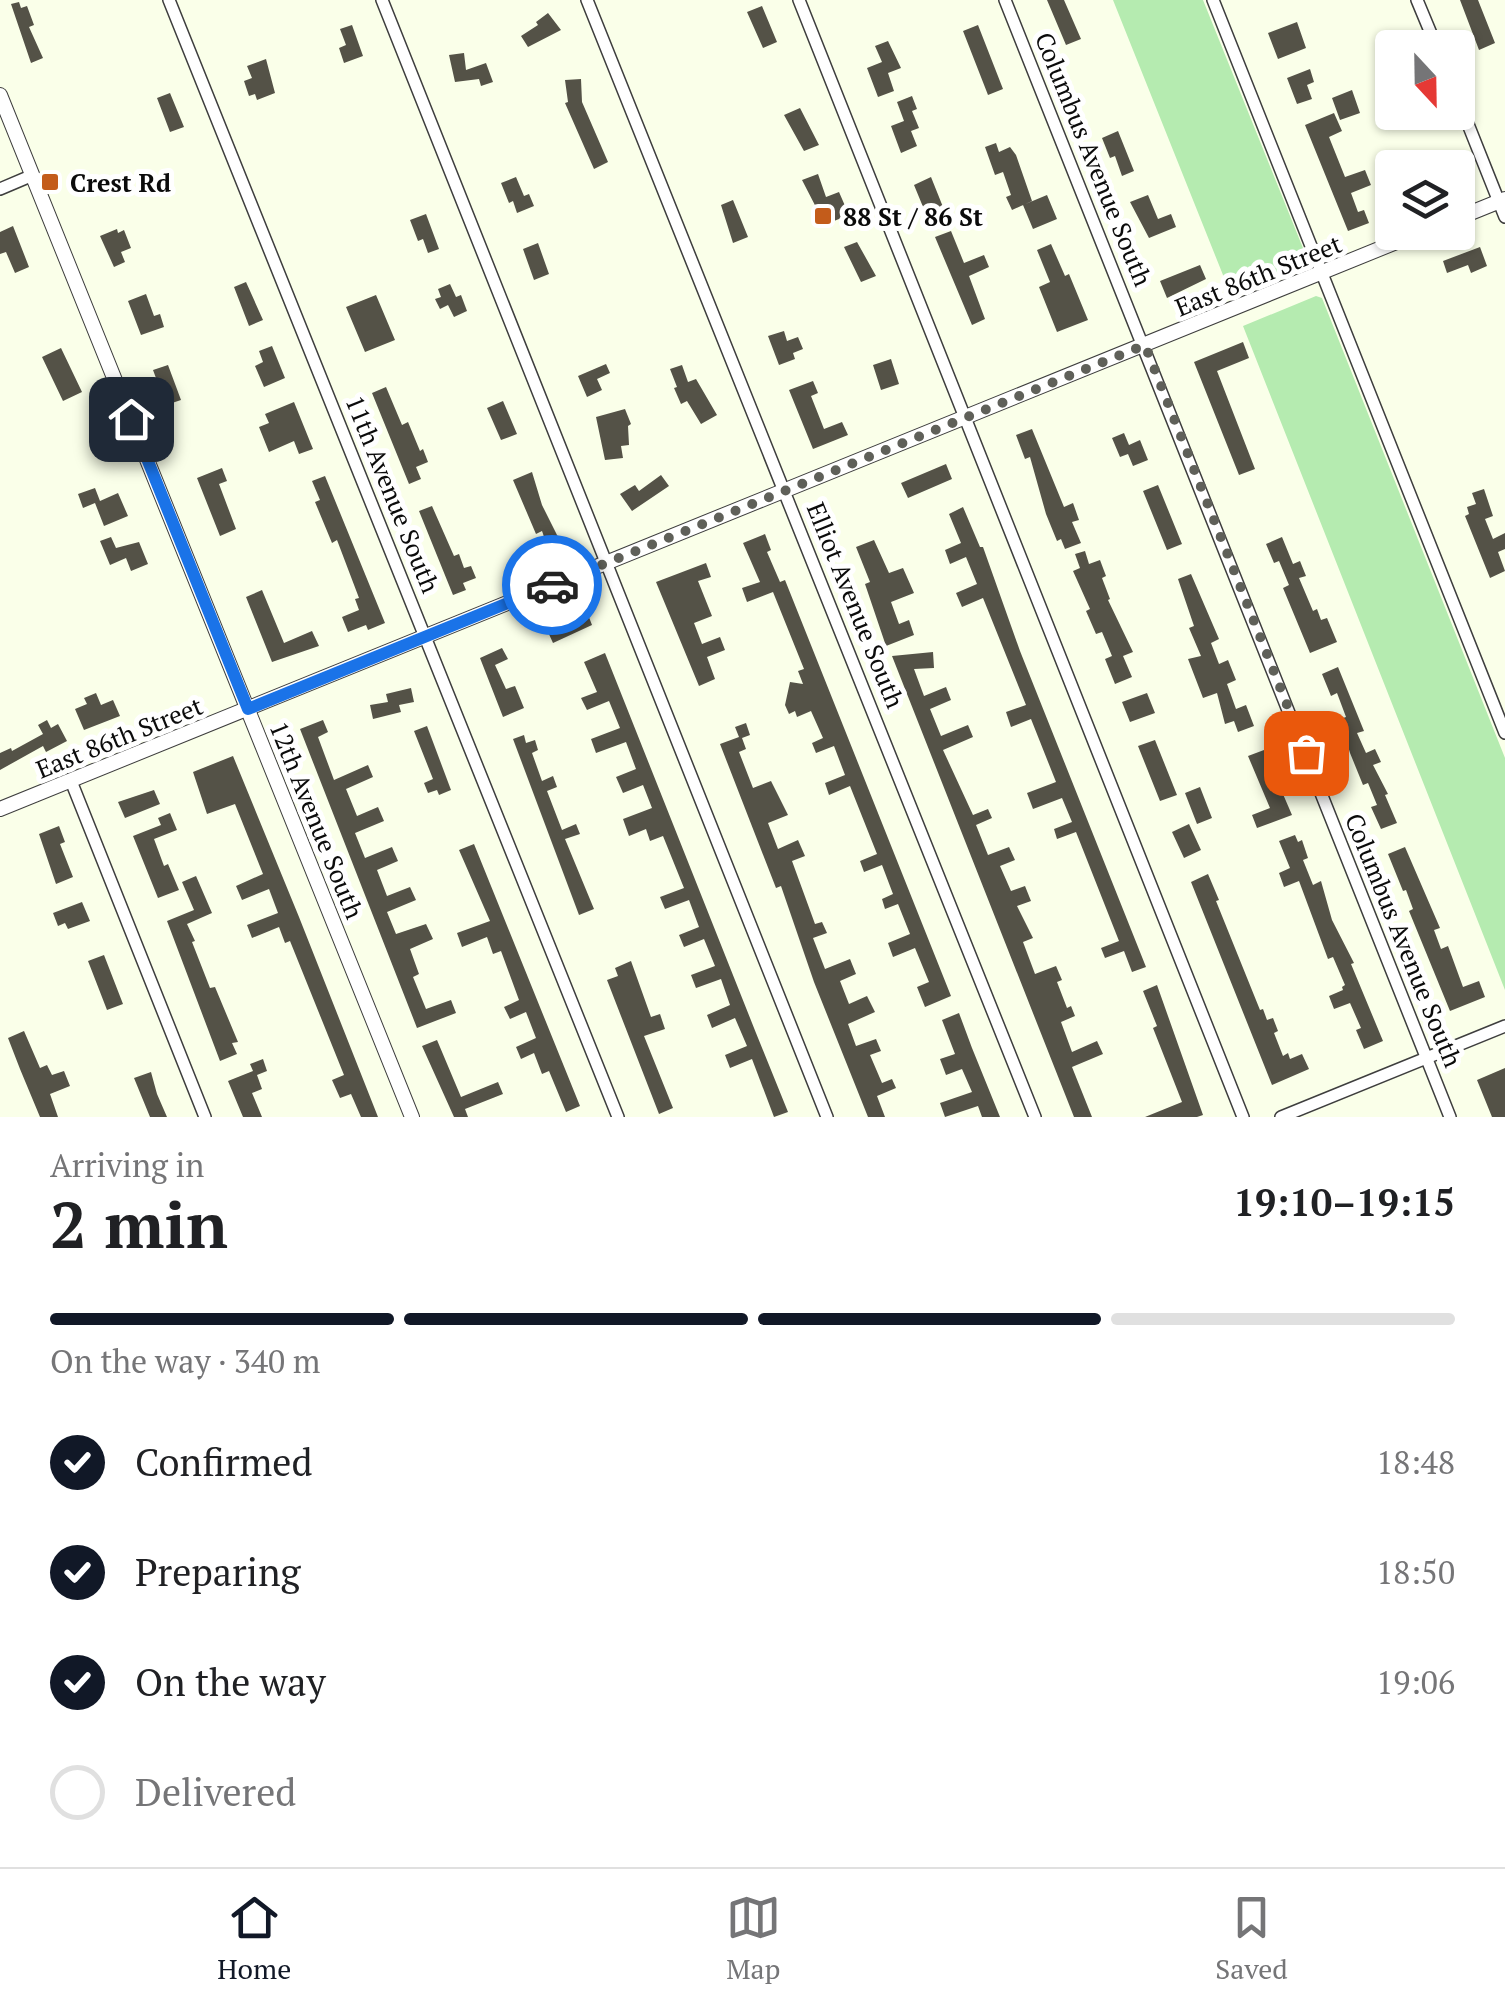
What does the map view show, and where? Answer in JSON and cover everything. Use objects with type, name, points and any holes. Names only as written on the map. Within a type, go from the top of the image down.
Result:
[{"type":"street","name":"11th Avenue South","points":[[170,0],[618,1117]]},
{"type":"street","points":[[382,0],[827,1117]]},
{"type":"street","name":"Elliot Avenue South","points":[[588,0],[1035,1117]]},
{"type":"street","points":[[799,0],[1243,1117]]},
{"type":"street","name":"Columbus Avenue South","points":[[1005,0],[1450,1117]]},
{"type":"street","points":[[1213,0],[1505,734]]},
{"type":"street","points":[[1417,0],[1429,30]]},
{"type":"street","name":"12th Avenue South","points":[[0,95],[412,1117]]},
{"type":"street","points":[[1471,130],[1502,200],[1505,218]]},
{"type":"street","points":[[0,189],[32,176]]},
{"type":"street","points":[[1475,211],[1502,200]]},
{"type":"street","name":"East 86th Street","points":[[0,809],[1376,250]]},
{"type":"street","points":[[71,781],[205,1117]]},
{"type":"street","points":[[1282,1117],[1505,1026]]},
{"type":"green space","points":[[1113,0],[1203,0],[1307,258],[1304,266],[1231,295]]},
{"type":"green space","points":[[1316,296],[1322,298],[1505,758],[1505,990],[1243,326]]},
{"type":"building","points":[[1047,0],[1064,0],[1081,39],[1066,45]]},
{"type":"building","points":[[1460,0],[1478,0],[1495,43],[1479,50],[1475,30],[1471,30]]},
{"type":"building","points":[[19,2],[21,8],[27,6],[34,25],[29,27],[43,58],[31,63],[11,4]]},
{"type":"building","points":[[762,6],[777,42],[763,48],[747,12]]},
{"type":"building","points":[[548,13],[561,30],[528,47],[521,36]]},
{"type":"building","points":[[1297,22],[1306,48],[1278,59],[1268,33]]},
{"type":"building","points":[[352,25],[363,56],[344,63],[339,48],[346,45],[340,29]]},
{"type":"building","points":[[978,25],[1003,89],[988,95],[963,31]]},
{"type":"building","points":[[888,41],[901,68],[888,73],[894,91],[878,97],[867,68],[882,62],[875,46]]},
{"type":"building","points":[[464,53],[466,70],[486,63],[493,82],[481,86],[479,79],[455,82],[449,55]]},
{"type":"building","points":[[266,59],[275,93],[257,100],[255,94],[249,96],[244,81],[252,78],[247,66]]},
{"type":"building","points":[[1310,69],[1314,82],[1307,85],[1312,99],[1297,104],[1287,78]]},
{"type":"building","points":[[581,79],[582,102],[608,162],[594,169],[565,103],[565,80]]},
{"type":"building","points":[[1352,90],[1360,113],[1340,120],[1332,98]]},
{"type":"building","points":[[170,93],[184,127],[170,132],[157,98]]},
{"type":"building","points":[[912,96],[917,109],[912,111],[919,128],[911,131],[917,146],[901,153],[891,126],[904,121],[897,102]]},
{"type":"building","points":[[800,108],[819,145],[804,151],[784,115]]},
{"type":"building","points":[[1334,113],[1342,131],[1329,137],[1345,177],[1365,170],[1371,185],[1351,193],[1358,212],[1364,210],[1369,223],[1348,231],[1305,125]]},
{"type":"building","points":[[1118,131],[1134,171],[1122,176],[1115,156],[1110,158],[1102,138]]},
{"type":"building","points":[[996,143],[999,152],[1010,147],[1016,155],[1032,201],[1012,210],[1003,172],[995,175],[985,147]]},
{"type":"building","points":[[818,174],[826,197],[839,192],[849,215],[834,221],[829,209],[819,213],[802,180]]},
{"type":"building","points":[[516,177],[524,196],[529,194],[534,206],[517,213],[501,183]]},
{"type":"building","points":[[931,177],[945,212],[928,219],[914,185]]},
{"type":"building","points":[[1047,195],[1057,219],[1033,229],[1023,205]]},
{"type":"building","points":[[1148,195],[1158,219],[1171,214],[1176,227],[1149,238],[1130,202]]},
{"type":"building","points":[[733,200],[748,237],[733,243],[721,205]]},
{"type":"building","points":[[426,214],[439,249],[428,253],[423,239],[418,241],[410,220]]},
{"type":"building","points":[[13,226],[29,267],[15,273],[6,252],[0,254],[0,232]]},
{"type":"building","points":[[117,229],[118,233],[124,230],[131,248],[121,252],[125,262],[114,267],[100,236]]},
{"type":"building","points":[[951,231],[964,263],[984,255],[989,267],[969,276],[985,319],[972,325],[935,237]]},
{"type":"building","points":[[857,242],[876,276],[861,282],[844,247]]},
{"type":"building","points":[[538,243],[549,274],[534,280],[523,249]]},
{"type":"building","points":[[1051,244],[1065,276],[1069,274],[1088,320],[1057,332],[1039,287],[1050,282],[1037,250]]},
{"type":"building","points":[[1480,247],[1487,266],[1471,273],[1468,265],[1447,273],[1443,261]]},
{"type":"building","points":[[1200,265],[1206,279],[1167,298],[1160,281]]},
{"type":"building","points":[[246,282],[263,320],[249,326],[234,287]]},
{"type":"building","points":[[450,284],[456,297],[461,295],[467,311],[454,317],[448,305],[440,309],[435,299],[441,297],[438,289]]},
{"type":"building","points":[[146,294],[154,316],[160,314],[164,327],[141,335],[128,301]]},
{"type":"building","points":[[376,295],[395,340],[365,352],[346,307]]},
{"type":"building","points":[[784,331],[787,341],[798,337],[803,349],[793,353],[795,359],[779,365],[768,336]]},
{"type":"building","points":[[1243,342],[1249,358],[1217,371],[1255,469],[1239,475],[1194,362]]},
{"type":"building","points":[[272,346],[285,378],[264,387],[255,366],[263,362],[259,351]]},
{"type":"building","points":[[61,348],[82,392],[63,401],[42,357]]},
{"type":"building","points":[[891,359],[899,384],[881,390],[873,365]]},
{"type":"building","points":[[606,364],[610,373],[597,379],[602,390],[587,397],[578,376]]},
{"type":"building","points":[[168,365],[181,400],[166,405],[153,370]]},
{"type":"building","points":[[682,365],[688,382],[696,379],[717,415],[701,424],[687,401],[681,404],[674,388],[677,387],[670,369]]},
{"type":"building","points":[[813,381],[818,393],[811,396],[824,429],[842,422],[848,435],[813,449],[789,390]]},
{"type":"building","points":[[386,387],[402,425],[408,422],[428,462],[416,467],[421,479],[409,484],[372,393]]},
{"type":"building","points":[[503,401],[517,434],[501,440],[487,408]]},
{"type":"building","points":[[294,402],[313,449],[299,454],[294,441],[269,452],[259,427],[269,423],[265,414]]},
{"type":"building","points":[[625,409],[631,424],[629,445],[621,446],[623,458],[605,460],[596,417]]},
{"type":"building","points":[[1032,429],[1064,507],[1073,503],[1079,520],[1072,522],[1081,543],[1065,549],[1061,539],[1057,541],[1030,457],[1025,459],[1016,435]]},
{"type":"building","points":[[1124,433],[1129,445],[1140,440],[1148,460],[1133,466],[1128,454],[1120,457],[1112,438]]},
{"type":"building","points":[[946,464],[952,479],[908,498],[901,483]]},
{"type":"building","points":[[222,468],[227,481],[219,484],[236,529],[220,536],[197,478]]},
{"type":"building","points":[[532,472],[542,505],[564,549],[550,554],[542,531],[536,534],[513,480]]},
{"type":"building","points":[[661,475],[669,486],[632,511],[620,494],[635,485],[639,491]]},
{"type":"building","points":[[325,476],[385,623],[368,630],[366,625],[348,632],[342,617],[359,610],[355,599],[359,598],[337,540],[332,543],[315,502],[320,500],[312,481]]},
{"type":"building","points":[[1158,485],[1182,544],[1167,550],[1143,491]]},
{"type":"building","points":[[95,488],[100,501],[118,493],[128,516],[104,526],[95,503],[83,508],[78,494]]},
{"type":"building","points":[[1484,489],[1493,516],[1485,519],[1493,539],[1505,533],[1505,549],[1498,552],[1505,571],[1490,578],[1465,516],[1469,514],[1467,507],[1476,504],[1472,493]]},
{"type":"building","points":[[432,506],[454,556],[459,554],[464,568],[471,566],[476,578],[463,583],[466,590],[453,595],[419,511]]},
{"type":"building","points":[[963,507],[983,547],[1020,651],[1146,967],[1132,972],[1124,951],[1105,958],[1101,948],[1119,941],[1076,832],[1057,839],[1054,829],[1072,822],[1062,798],[1033,809],[1027,793],[1056,782],[1031,719],[1011,727],[1006,712],[1026,705],[983,598],[962,607],[956,593],[977,584],[966,557],[950,564],[945,550],[961,543],[949,514]]},
{"type":"building","points":[[765,534],[771,550],[767,552],[780,582],[785,580],[951,996],[925,1007],[917,987],[929,982],[915,948],[893,957],[888,943],[910,934],[898,904],[885,909],[882,899],[893,894],[882,865],[864,872],[860,861],[877,854],[850,786],[829,795],[825,783],[845,775],[834,746],[816,753],[812,743],[823,738],[811,711],[797,717],[795,711],[789,714],[785,705],[790,682],[803,684],[798,671],[804,669],[773,592],[747,602],[742,588],[760,582],[743,543]]},
{"type":"building","points":[[111,537],[116,548],[139,542],[148,564],[131,571],[126,558],[110,565],[100,541]]},
{"type":"building","points":[[1282,537],[1293,564],[1300,561],[1306,576],[1299,578],[1313,611],[1317,609],[1321,620],[1327,618],[1337,642],[1310,653],[1283,588],[1289,585],[1279,561],[1274,563],[1266,544]]},
{"type":"building","points":[[874,540],[889,573],[903,568],[914,593],[891,602],[899,624],[909,620],[914,635],[886,646],[865,584],[870,582],[856,547]]},
{"type":"building","points":[[1085,551],[1089,564],[1100,560],[1108,600],[1133,652],[1123,656],[1132,677],[1115,684],[1105,659],[1112,656],[1102,632],[1096,634],[1073,571],[1080,568],[1075,554]]},
{"type":"building","points":[[706,563],[711,577],[698,581],[712,616],[694,623],[702,644],[720,637],[725,650],[707,657],[715,679],[699,686],[656,582]]},
{"type":"building","points":[[1191,574],[1219,639],[1211,643],[1219,664],[1228,660],[1236,680],[1227,684],[1236,709],[1246,705],[1254,726],[1238,732],[1234,721],[1225,724],[1217,693],[1203,698],[1188,659],[1201,656],[1189,628],[1194,626],[1178,579]]},
{"type":"building","points":[[262,590],[284,643],[312,631],[319,646],[272,662],[246,597]]},
{"type":"building","points":[[587,612],[592,625],[553,643],[548,632]]},
{"type":"building","points":[[502,648],[508,659],[495,665],[506,689],[515,686],[524,708],[503,717],[480,658]]},
{"type":"building","points":[[933,652],[934,668],[914,669],[924,696],[946,687],[951,700],[930,709],[941,736],[968,725],[973,737],[943,750],[973,815],[988,809],[992,818],[976,825],[988,855],[1009,847],[1015,860],[1000,866],[1011,891],[1025,886],[1031,901],[1017,906],[1033,938],[1023,942],[1035,974],[1056,966],[1062,980],[1057,982],[1067,1008],[1071,1006],[1075,1016],[1061,1022],[1072,1052],[1097,1041],[1103,1054],[1072,1067],[1092,1117],[1074,1117],[892,656]]},
{"type":"building","points":[[605,653],[788,1112],[774,1117],[752,1059],[730,1068],[725,1055],[747,1046],[735,1018],[712,1028],[707,1015],[730,1005],[721,979],[696,988],[691,975],[715,966],[704,939],[684,947],[679,935],[699,927],[689,900],[665,909],[660,897],[684,888],[663,836],[650,841],[646,829],[629,836],[623,819],[652,808],[643,785],[623,793],[616,777],[636,769],[626,742],[596,753],[591,739],[620,728],[609,701],[587,710],[581,698],[597,692],[584,662]]},
{"type":"building","points":[[1338,667],[1364,731],[1357,733],[1366,753],[1375,749],[1381,762],[1373,765],[1397,823],[1381,829],[1371,807],[1377,805],[1368,783],[1363,785],[1350,753],[1340,719],[1346,717],[1337,693],[1331,696],[1322,674]]},
{"type":"building","points":[[411,688],[414,702],[399,705],[401,712],[373,719],[370,705],[388,702],[386,694]]},
{"type":"building","points":[[96,693],[101,705],[113,700],[120,716],[84,730],[75,709],[87,704],[84,698]]},
{"type":"building","points":[[1147,693],[1155,713],[1130,722],[1122,702]]},
{"type":"building","points":[[47,720],[51,728],[58,724],[67,741],[46,752],[43,746],[0,770],[0,753],[11,748],[12,751],[43,734],[38,725]]},
{"type":"building","points":[[323,720],[328,732],[318,737],[334,780],[368,765],[373,777],[346,789],[357,816],[378,807],[384,821],[355,833],[365,858],[392,847],[398,861],[377,870],[387,896],[410,887],[416,900],[387,912],[396,934],[426,924],[433,939],[410,949],[419,974],[413,977],[426,1009],[451,1000],[456,1013],[417,1028],[300,729]]},
{"type":"building","points":[[746,723],[750,735],[742,738],[746,749],[739,752],[753,788],[771,781],[788,815],[768,823],[778,849],[798,840],[805,856],[792,861],[815,924],[822,922],[827,933],[813,938],[825,969],[850,959],[856,974],[840,981],[849,1004],[867,996],[875,1012],[848,1024],[856,1046],[876,1039],[881,1051],[870,1055],[882,1083],[892,1079],[896,1088],[877,1096],[885,1117],[868,1117],[781,886],[776,888],[720,744],[739,737],[735,727]]},
{"type":"building","points":[[427,726],[451,790],[439,795],[437,790],[428,793],[424,783],[433,779],[414,731]]},
{"type":"building","points":[[524,735],[526,743],[535,740],[538,750],[532,753],[542,781],[553,776],[557,787],[547,791],[562,830],[576,824],[580,834],[565,839],[594,909],[579,915],[513,739]]},
{"type":"building","points":[[1155,740],[1177,795],[1160,801],[1138,746]]},
{"type":"building","points":[[1264,750],[1292,815],[1257,828],[1252,815],[1270,808],[1248,756]]},
{"type":"building","points":[[233,756],[378,1117],[361,1117],[351,1094],[340,1098],[332,1080],[344,1075],[290,941],[285,943],[279,927],[252,938],[247,925],[278,913],[269,889],[242,900],[236,886],[263,874],[235,804],[207,814],[193,772]]},
{"type":"building","points":[[1200,787],[1212,818],[1197,824],[1185,793]]},
{"type":"building","points":[[154,790],[160,804],[125,818],[118,802]]},
{"type":"building","points":[[170,813],[177,830],[154,839],[179,890],[158,898],[133,836],[161,825],[158,818]]},
{"type":"building","points":[[1189,824],[1201,850],[1184,858],[1172,832]]},
{"type":"building","points":[[59,826],[65,842],[60,844],[73,877],[56,884],[39,834]]},
{"type":"building","points":[[1295,835],[1298,842],[1302,840],[1308,858],[1303,860],[1313,885],[1321,881],[1332,920],[1354,963],[1351,964],[1383,1041],[1364,1049],[1356,1030],[1361,1028],[1350,1003],[1334,1009],[1329,996],[1345,985],[1333,957],[1328,959],[1299,881],[1284,887],[1279,873],[1290,868],[1279,841]]},
{"type":"building","points":[[474,844],[580,1106],[566,1112],[549,1071],[542,1074],[534,1053],[521,1059],[516,1047],[536,1038],[526,1012],[510,1019],[504,1007],[519,1000],[501,951],[493,954],[487,937],[462,947],[457,933],[490,921],[459,850]]},
{"type":"building","points":[[1405,847],[1440,928],[1434,930],[1441,949],[1448,946],[1463,987],[1479,981],[1485,997],[1450,1011],[1409,911],[1413,909],[1406,890],[1403,891],[1388,854]]},
{"type":"building","points":[[1208,874],[1260,1010],[1263,1009],[1267,1020],[1273,1018],[1283,1056],[1288,1053],[1290,1059],[1302,1054],[1309,1069],[1272,1085],[1191,882]]},
{"type":"building","points":[[196,876],[212,913],[187,924],[210,988],[215,987],[238,1042],[232,1043],[237,1054],[220,1061],[167,921],[194,910],[182,882]]},
{"type":"building","points":[[82,902],[90,921],[68,929],[65,923],[58,926],[53,913]]},
{"type":"building","points":[[104,955],[123,1004],[107,1010],[88,961]]},
{"type":"building","points":[[631,961],[651,1017],[660,1014],[665,1029],[644,1036],[673,1108],[659,1114],[607,980],[618,976],[615,968]]},
{"type":"building","points":[[1157,985],[1203,1115],[1197,1117],[1145,1117],[1182,1102],[1143,991]]},
{"type":"building","points":[[959,1013],[1000,1117],[982,1117],[978,1106],[945,1117],[940,1103],[972,1092],[962,1069],[946,1075],[940,1059],[955,1054],[942,1020]]},
{"type":"building","points":[[24,1031],[40,1068],[47,1065],[52,1075],[64,1071],[70,1086],[50,1094],[58,1117],[40,1117],[20,1069],[8,1038]]},
{"type":"building","points":[[437,1040],[461,1097],[498,1082],[503,1094],[465,1109],[468,1117],[454,1117],[422,1046]]},
{"type":"building","points":[[263,1059],[267,1071],[257,1075],[262,1089],[252,1093],[262,1117],[243,1117],[228,1081],[253,1071],[250,1064]]},
{"type":"building","points":[[1505,1068],[1505,1117],[1492,1117],[1477,1080]]},
{"type":"building","points":[[151,1072],[167,1117],[150,1117],[134,1078]]},
{"type":"way so far","points":[[552,585],[1145,345],[1306,753]]},
{"type":"place","name":"Crest Rd","points":[[50,182]]},
{"type":"place","name":"88 St / 86 St","points":[[823,216]]},
{"type":"route","points":[[131,419],[248,709],[552,585]]}]
